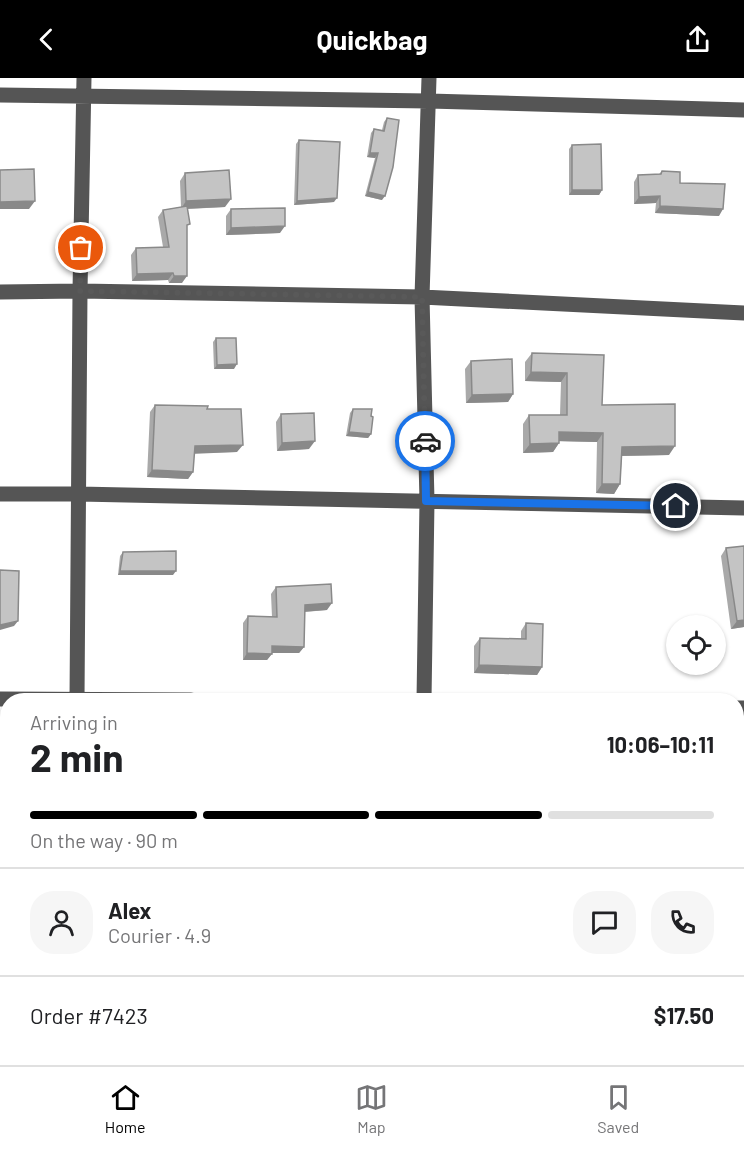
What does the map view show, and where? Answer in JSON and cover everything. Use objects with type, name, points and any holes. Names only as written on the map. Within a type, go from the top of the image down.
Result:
[{"type":"street","points":[[77,693],[84,78]]},
{"type":"street","points":[[424,693],[426,501],[422,297],[429,78]]},
{"type":"street","points":[[0,95],[429,101],[744,110]]},
{"type":"street","points":[[0,292],[80,291],[422,297],[744,313]]},
{"type":"street","points":[[0,494],[744,508]]},
{"type":"building","points":[[387,118],[399,120],[393,167],[385,196],[368,192],[378,153],[370,153],[374,129],[384,131]]},
{"type":"building","points":[[299,140],[340,142],[337,198],[297,201]]},
{"type":"building","points":[[601,144],[602,190],[572,190],[572,145]]},
{"type":"building","points":[[34,169],[35,201],[0,202],[0,170]]},
{"type":"building","points":[[229,170],[231,199],[186,201],[185,173]]},
{"type":"building","points":[[662,171],[680,172],[680,183],[725,184],[723,209],[660,206],[660,196],[639,197],[638,175],[661,174]]},
{"type":"building","points":[[187,206],[190,224],[187,225],[187,276],[174,276],[173,273],[137,274],[136,248],[169,247],[163,210]]},
{"type":"building","points":[[285,208],[285,226],[231,228],[231,209]]},
{"type":"building","points":[[216,338],[236,338],[237,364],[217,365]]},
{"type":"building","points":[[532,353],[604,355],[602,405],[675,404],[675,446],[622,447],[620,484],[602,484],[603,433],[559,432],[559,443],[530,444],[529,415],[567,415],[567,373],[531,372]]},
{"type":"building","points":[[512,359],[513,394],[472,395],[471,361]]},
{"type":"building","points":[[155,405],[241,409],[243,445],[195,446],[193,472],[152,470]]},
{"type":"building","points":[[353,409],[372,409],[371,434],[349,432]]},
{"type":"building","points":[[314,413],[315,441],[282,443],[281,414]]},
{"type":"building","points":[[744,546],[744,620],[737,621],[726,548]]},
{"type":"building","points":[[176,551],[176,571],[120,571],[123,552]]},
{"type":"building","points":[[0,570],[19,571],[18,621],[0,625]]},
{"type":"building","points":[[331,584],[332,603],[305,605],[304,647],[272,646],[272,654],[247,653],[248,616],[277,617],[276,587]]},
{"type":"building","points":[[526,623],[543,624],[542,667],[479,665],[480,638],[526,639]]},
{"type":"way so far","points":[[81,248],[80,291],[422,297],[425,441]]},
{"type":"route","points":[[425,441],[426,501],[676,506]]}]
